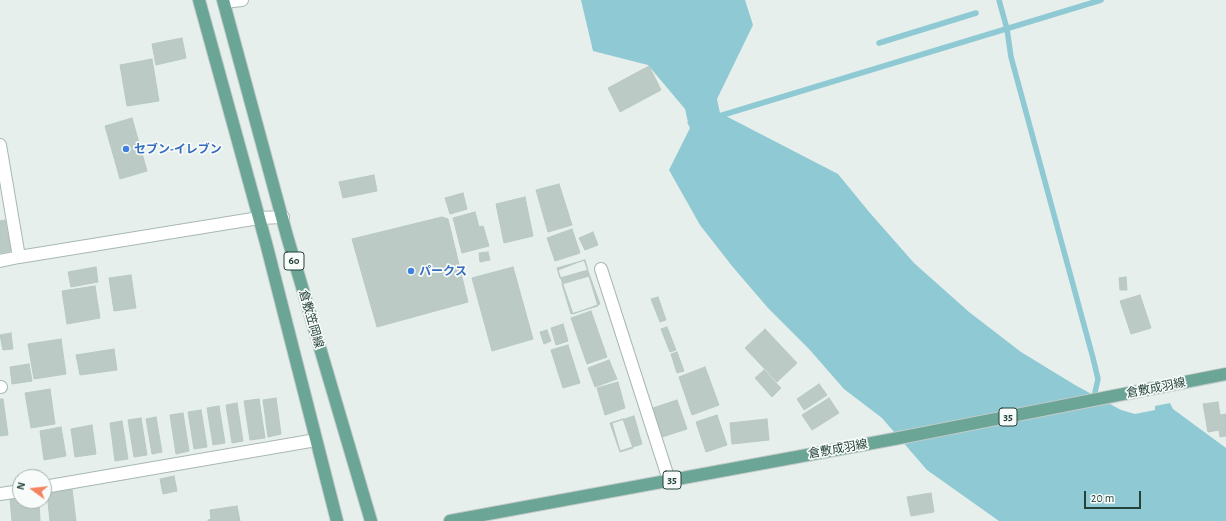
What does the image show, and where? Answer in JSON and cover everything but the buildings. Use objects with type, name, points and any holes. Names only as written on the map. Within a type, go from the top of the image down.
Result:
[{"type":"main road","name":"倉敷笠岡線","points":[[199,0],[259,218],[337,521]]},
{"type":"main road","name":"倉敷笠岡線","points":[[224,1],[287,236],[371,521]]},
{"type":"main road","name":"倉敷成羽線","points":[[450,521],[894,439],[1226,374]]},
{"type":"street","points":[[224,1],[242,0]]},
{"type":"street","points":[[0,145],[19,257]]},
{"type":"street","points":[[0,261],[259,218],[282,217]]},
{"type":"street","points":[[601,269],[669,480]]},
{"type":"street","points":[[52,486],[316,440]]},
{"type":"street","points":[[0,494],[12,492]]},
{"type":"water","points":[[581,0],[745,0],[753,25],[717,99],[720,113],[838,174],[914,263],[969,312],[1021,352],[1075,385],[1121,410],[1135,414],[1155,410],[1155,406],[1170,403],[1173,409],[1226,448],[1226,521],[999,521],[927,470],[882,418],[844,389],[809,349],[768,308],[732,266],[700,225],[669,170],[690,128],[687,122],[685,109],[648,65],[593,51]]},
{"type":"waterway","points":[[999,0],[1007,29],[1011,57],[1098,379],[1093,401]]},
{"type":"waterway","points":[[716,117],[1101,0]]},
{"type":"waterway","points":[[879,43],[976,13]]},
{"type":"place","name":"セブン-イレブン","points":[[126,149]]},
{"type":"place","name":"パークス","points":[[411,271]]}]
